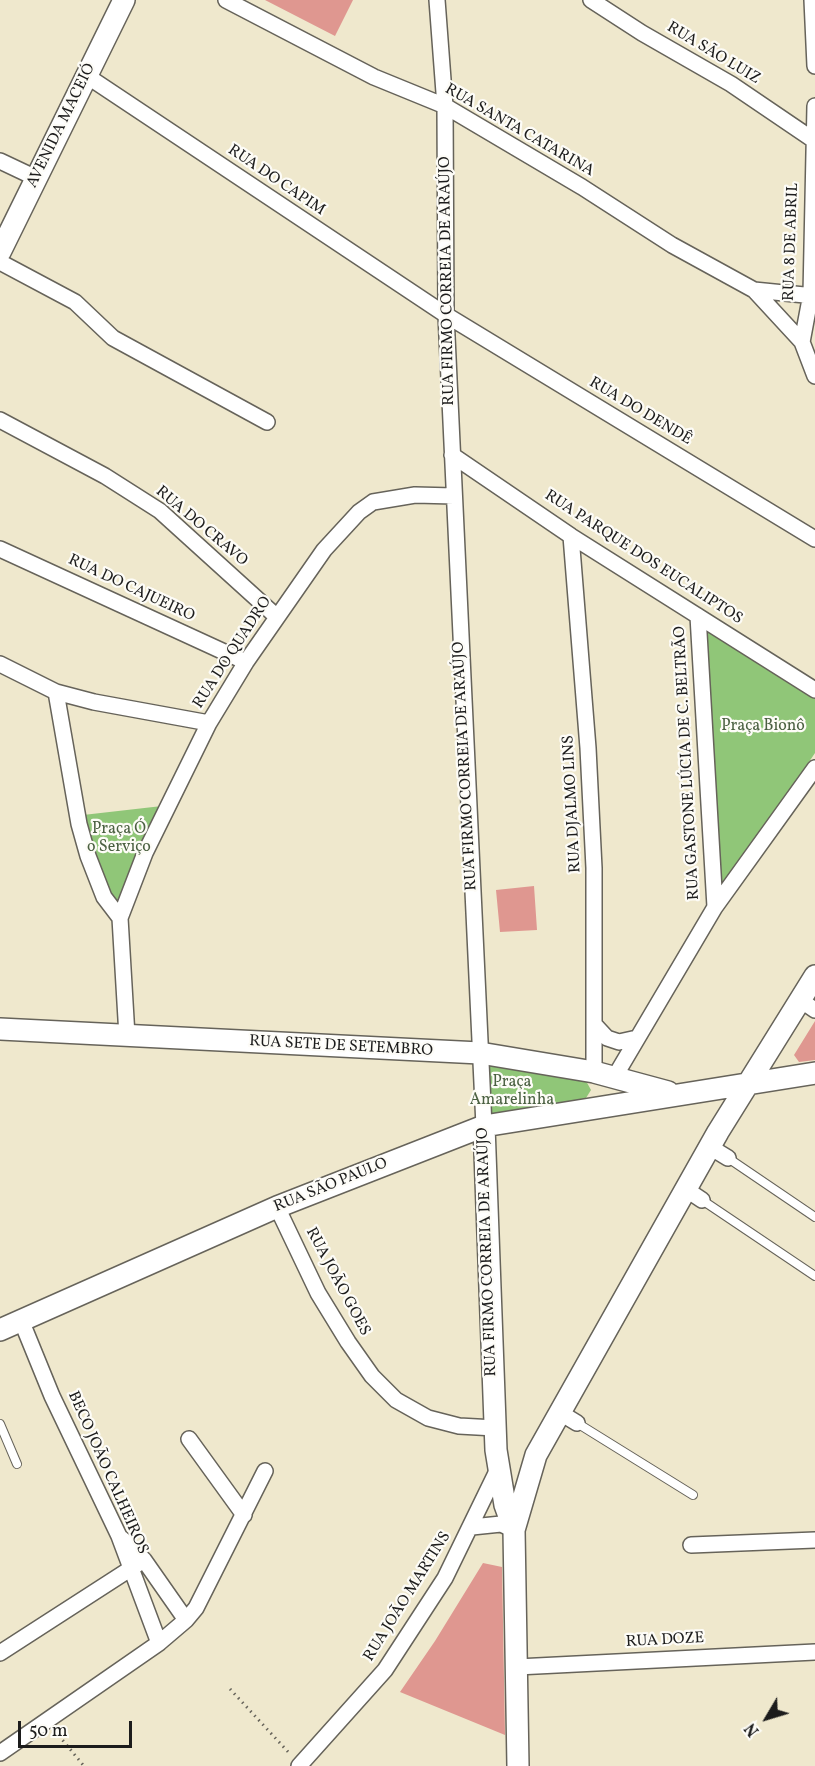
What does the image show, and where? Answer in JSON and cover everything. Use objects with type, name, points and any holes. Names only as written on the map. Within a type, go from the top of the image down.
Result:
[{"type":"street","name":"AVENIDA MACEIÓ","points":[[0,252],[124,0]]},
{"type":"street","name":"RUA SANTA CATARINA","points":[[226,0],[374,77],[445,106],[582,187],[672,245],[754,290],[802,342]]},
{"type":"street","name":"RUA FIRMO CORREIA DE ARAÚJO","points":[[437,0],[445,106],[446,315],[484,1126],[495,1428],[497,1459],[505,1505],[514,1530]]},
{"type":"street","name":"RUA SÃO LUIZ","points":[[591,0],[642,33],[731,84],[814,141]]},
{"type":"street","points":[[812,0],[815,66]]},
{"type":"street","name":"RUA DO CAPIM","points":[[87,76],[446,315]]},
{"type":"street","name":"RUA 8 DE ABRIL","points":[[802,342],[813,295],[815,106]]},
{"type":"street","points":[[0,161],[36,178]]},
{"type":"street","points":[[0,262],[75,302],[113,338],[267,422]]},
{"type":"street","name":"RUA SANTA CATARINA","points":[[754,290],[813,295]]},
{"type":"street","name":"RUA DO DENDÊ","points":[[446,315],[815,539]]},
{"type":"street","points":[[802,342],[815,376]]},
{"type":"street","name":"RUA DO CRAVO","points":[[0,420],[105,476],[160,511],[278,617]]},
{"type":"street","name":"RUA PARQUE DOS EUCALIPTOS","points":[[452,455],[571,536],[815,690]]},
{"type":"street","name":"RUA DO QUADRO","points":[[120,918],[145,853],[209,723],[246,662],[324,550],[358,512],[374,502],[416,495],[454,496]]},
{"type":"street","name":"RUA DJALMO LINS","points":[[571,536],[588,748],[594,868],[594,1024],[604,1075]]},
{"type":"street","name":"RUA DO CAJUEIRO","points":[[0,549],[246,662]]},
{"type":"street","name":"RUA GASTONE LÚCIA DE C. BELTRÃO","points":[[698,616],[715,907]]},
{"type":"street","points":[[0,664],[56,692],[94,702],[209,723]]},
{"type":"street","points":[[56,692],[79,824],[88,856],[104,897],[120,918],[127,1036]]},
{"type":"street","points":[[593,1107],[600,1104],[606,1090],[600,1076],[604,1075],[637,1038],[715,907],[815,768]]},
{"type":"street","name":"RUA FIRMO CORREIA DE ARAÚJO","points":[[518,1766],[514,1530],[536,1455],[559,1412],[694,1195],[714,1139],[770,1048],[807,1005],[815,976]]},
{"type":"street","points":[[594,1024],[607,1038],[619,1042],[637,1038]]},
{"type":"street","name":"RUA SETE DE SETEMBRO","points":[[0,1029],[480,1053],[604,1075],[677,1095]]},
{"type":"street","points":[[770,1048],[792,1076]]},
{"type":"street","name":"RUA SÃO PAULO","points":[[0,1330],[277,1207],[484,1126],[815,1073]]},
{"type":"street","points":[[707,1090],[718,1117],[714,1139],[728,1158]]},
{"type":"street","name":"RUA JOÃO GOES","points":[[277,1207],[318,1293],[372,1376],[396,1400],[428,1418],[459,1425],[495,1428]]},
{"type":"street","name":"BECO JOÃO CALHEIROS","points":[[21,1320],[52,1396],[119,1536],[159,1643]]},
{"type":"street","points":[[559,1412],[577,1424]]},
{"type":"street","points":[[189,1439],[244,1515]]},
{"type":"street","points":[[497,1459],[536,1455]]},
{"type":"street","name":"RUA JOÃO MARTINS","points":[[300,1766],[386,1670],[445,1578],[472,1527],[497,1459]]},
{"type":"street","points":[[0,1753],[159,1643],[186,1620],[196,1608],[265,1471]]},
{"type":"street","name":"RUA JOÃO MARTINS","points":[[472,1527],[501,1524],[514,1530]]},
{"type":"street","points":[[119,1536],[144,1560],[186,1620]]},
{"type":"street","points":[[691,1545],[815,1540]]},
{"type":"street","points":[[0,1653],[144,1560]]},
{"type":"street","name":"RUA DOZE","points":[[517,1667],[815,1652]]},
{"type":"lane","points":[[728,1158],[815,1217]]},
{"type":"lane","points":[[694,1195],[815,1276]]},
{"type":"lane","points":[[0,1424],[17,1464]]},
{"type":"lane","points":[[577,1424],[693,1495]]},
{"type":"path","points":[[230,1689],[300,1766]]},
{"type":"path","points":[[46,1721],[84,1766]]},
{"type":"green space","name":"Praça Bionô","points":[[707,629],[815,699],[815,753],[718,897]]},
{"type":"green space","name":"Praça Ó o Serviço","points":[[162,806],[120,911],[109,901],[83,815]]},
{"type":"green space","name":"Praça Amarelinha","points":[[485,1061],[585,1079],[591,1090],[581,1106],[487,1121]]},
{"type":"building","points":[[265,0],[353,0],[335,36]]},
{"type":"building","points":[[534,886],[537,930],[500,932],[496,890]]},
{"type":"building","points":[[815,1021],[815,1060],[799,1062],[794,1055]]},
{"type":"building","points":[[483,1563],[502,1567],[505,1735],[400,1692],[435,1641]]}]
